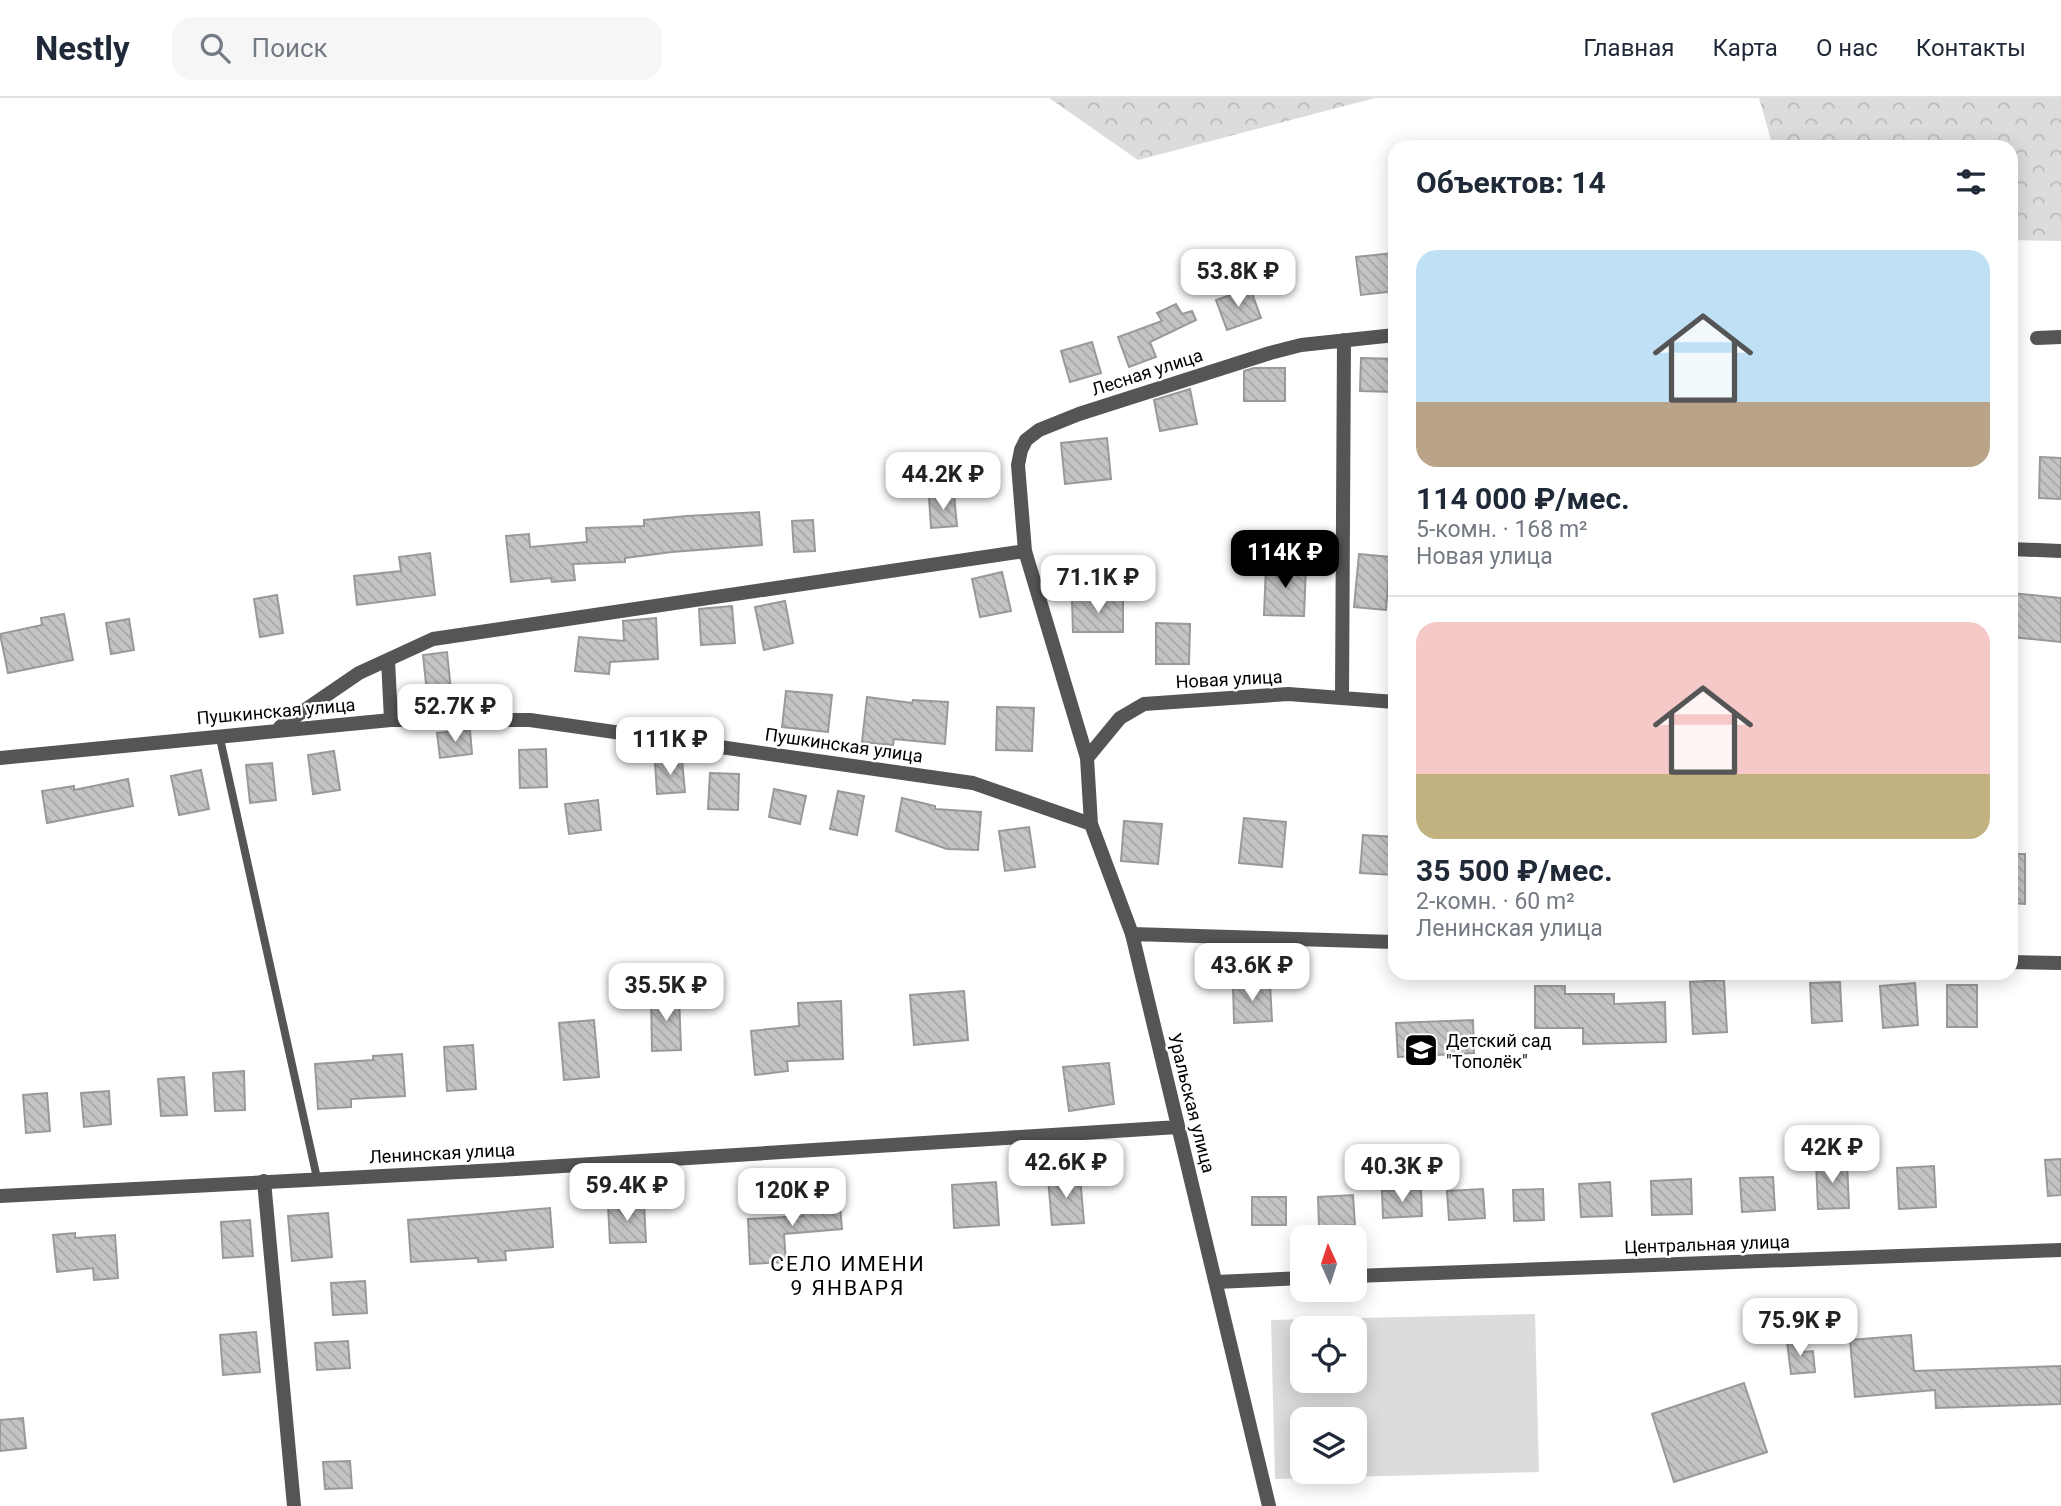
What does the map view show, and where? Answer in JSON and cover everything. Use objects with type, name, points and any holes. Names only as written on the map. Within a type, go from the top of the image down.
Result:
[{"type":"street","name":"Лесная улица","points":[[1025,551],[1018,465],[1026,440],[1040,430],[1079,414],[1270,354],[1345,340],[1388,336]]},
{"type":"street","points":[[2038,338],[2061,337]]},
{"type":"street","points":[[1342,698],[1345,340]]},
{"type":"street","points":[[2018,549],[2061,551]]},
{"type":"street","points":[[277,729],[359,673],[433,639],[1025,551]]},
{"type":"street","name":"Уральская улица","points":[[1025,551],[1087,758],[1091,824],[1132,934],[1269,1506]]},
{"type":"street","points":[[388,660],[391,720]]},
{"type":"street","name":"Новая улица","points":[[1087,758],[1121,718],[1144,704],[1287,694],[1388,701]]},
{"type":"street","name":"Пушкинская улица","points":[[0,758],[219,734],[391,720],[530,720],[959,781],[1091,824]]},
{"type":"street","points":[[1132,934],[1388,942]]},
{"type":"street","points":[[2018,962],[2061,963]]},
{"type":"street","name":"Ленинская улица","points":[[0,1196],[498,1170],[1178,1127]]},
{"type":"street","points":[[264,1181],[294,1506]]},
{"type":"street","name":"Центральная улица","points":[[1367,1276],[2061,1250]]},
{"type":"street","points":[[1216,1282],[1290,1279]]},
{"type":"lane","points":[[219,734],[317,1178]]},
{"type":"green space","points":[[1049,98],[1375,98],[1138,160]]},
{"type":"green space","points":[[1759,98],[2061,98],[2061,241],[2018,240],[2018,140],[1771,140]]},
{"type":"green space","points":[[1535,1314],[1539,1472],[1367,1477],[1367,1407],[1290,1407],[1290,1479],[1275,1479],[1271,1320],[1290,1320],[1290,1393],[1367,1393],[1367,1318]]},
{"type":"building","points":[[1388,254],[1388,292],[1361,295],[1356,257]]},
{"type":"building","points":[[1250,288],[1261,318],[1227,330],[1216,300]]},
{"type":"building","points":[[1176,304],[1182,314],[1192,311],[1196,320],[1150,342],[1156,357],[1129,367],[1118,337],[1162,321],[1157,313]]},
{"type":"building","points":[[1092,342],[1101,373],[1070,382],[1061,351]]},
{"type":"building","points":[[1361,358],[1388,359],[1388,392],[1360,391]]},
{"type":"building","points":[[1254,368],[1285,368],[1285,401],[1244,401],[1244,371]]},
{"type":"building","points":[[1190,389],[1197,424],[1160,431],[1154,400]]},
{"type":"building","points":[[1107,438],[1111,479],[1065,484],[1061,443]]},
{"type":"building","points":[[2040,457],[2061,458],[2061,499],[2039,498]]},
{"type":"building","points":[[954,495],[957,526],[931,528],[929,497]]},
{"type":"building","points":[[759,512],[762,545],[672,552],[625,558],[625,562],[573,564],[575,580],[552,582],[551,578],[511,582],[506,536],[529,534],[530,547],[587,542],[586,528],[644,526],[644,520]]},
{"type":"building","points":[[813,520],[815,551],[794,552],[792,521]]},
{"type":"building","points":[[430,553],[435,595],[357,605],[354,576],[401,571],[399,557]]},
{"type":"building","points":[[1359,554],[1388,557],[1386,610],[1354,607]]},
{"type":"building","points":[[1266,565],[1306,566],[1304,616],[1264,615]]},
{"type":"building","points":[[1002,572],[1011,611],[980,617],[972,579]]},
{"type":"building","points":[[2018,594],[2061,598],[2061,642],[2018,638]]},
{"type":"building","points":[[277,595],[283,633],[260,637],[254,599]]},
{"type":"building","points":[[1072,599],[1123,599],[1123,632],[1073,632]]},
{"type":"building","points":[[785,601],[793,643],[764,650],[755,607]]},
{"type":"building","points":[[732,606],[735,643],[701,645],[699,609]]},
{"type":"building","points":[[64,614],[73,660],[8,673],[0,634],[42,625],[41,618]]},
{"type":"building","points":[[656,618],[658,659],[610,662],[609,674],[575,671],[579,637],[624,641],[623,621]]},
{"type":"building","points":[[129,619],[134,650],[111,654],[106,623]]},
{"type":"building","points":[[1156,623],[1190,624],[1189,664],[1156,664]]},
{"type":"building","points":[[447,652],[451,691],[427,693],[423,655]]},
{"type":"building","points":[[786,691],[832,695],[828,732],[782,727]]},
{"type":"building","points":[[867,697],[912,703],[913,700],[948,702],[945,744],[894,739],[893,745],[862,742]]},
{"type":"building","points":[[997,707],[1034,708],[1032,751],[996,750]]},
{"type":"building","points":[[470,730],[472,754],[440,758],[437,733]]},
{"type":"building","points":[[546,749],[547,787],[520,788],[519,750]]},
{"type":"building","points":[[334,751],[340,790],[313,794],[308,755]]},
{"type":"building","points":[[682,760],[685,792],[657,794],[655,762]]},
{"type":"building","points":[[272,763],[276,800],[250,803],[246,765]]},
{"type":"building","points":[[201,770],[209,809],[179,815],[171,776]]},
{"type":"building","points":[[710,773],[739,774],[738,810],[708,809]]},
{"type":"building","points":[[128,779],[133,806],[47,823],[42,791],[74,786],[74,790]]},
{"type":"building","points":[[774,789],[806,796],[800,824],[769,817]]},
{"type":"building","points":[[838,791],[864,796],[857,835],[830,829]]},
{"type":"building","points":[[902,798],[935,806],[935,809],[981,812],[978,850],[947,849],[896,831]]},
{"type":"building","points":[[598,800],[601,830],[569,834],[565,804]]},
{"type":"building","points":[[1244,818],[1286,822],[1282,867],[1239,863]]},
{"type":"building","points":[[1124,821],[1162,824],[1158,864],[1121,861]]},
{"type":"building","points":[[1029,827],[1035,867],[1005,871],[999,831]]},
{"type":"building","points":[[1363,835],[1388,837],[1388,875],[1360,873]]},
{"type":"building","points":[[2018,854],[2025,854],[2025,904],[2018,904]]},
{"type":"building","points":[[1724,980],[1727,1032],[1693,1034],[1690,982]]},
{"type":"building","points":[[1840,982],[1842,1021],[1812,1023],[1810,983]]},
{"type":"building","points":[[1915,983],[1918,1025],[1883,1028],[1880,986]]},
{"type":"building","points":[[1270,984],[1272,1021],[1234,1023],[1233,985]]},
{"type":"building","points":[[1947,985],[1977,985],[1977,1027],[1947,1027]]},
{"type":"building","points":[[1535,986],[1565,986],[1565,994],[1614,994],[1614,1004],[1665,1002],[1666,1042],[1583,1044],[1583,1028],[1535,1028]]},
{"type":"building","points":[[964,991],[968,1040],[914,1045],[910,995]]},
{"type":"building","points":[[679,995],[681,1050],[652,1051],[651,996]]},
{"type":"building","points":[[841,1001],[843,1059],[787,1061],[788,1071],[755,1075],[751,1031],[799,1026],[798,1003]]},
{"type":"building","points":[[594,1020],[599,1077],[564,1080],[559,1023]]},
{"type":"building","points":[[1473,1020],[1474,1053],[1398,1057],[1396,1023]]},
{"type":"building","points":[[473,1045],[476,1089],[447,1091],[444,1047]]},
{"type":"building","points":[[402,1054],[405,1096],[351,1099],[351,1107],[318,1109],[315,1064],[373,1060],[373,1056]]},
{"type":"building","points":[[1109,1063],[1114,1104],[1069,1111],[1063,1067]]},
{"type":"building","points":[[244,1071],[245,1110],[215,1111],[213,1073]]},
{"type":"building","points":[[184,1077],[187,1115],[161,1116],[158,1079]]},
{"type":"building","points":[[109,1091],[111,1124],[84,1127],[81,1093]]},
{"type":"building","points":[[47,1093],[50,1131],[26,1133],[23,1095]]},
{"type":"building","points":[[2061,1159],[2061,1195],[2048,1196],[2045,1160]]},
{"type":"building","points":[[1847,1161],[1849,1208],[1818,1209],[1816,1162]]},
{"type":"building","points":[[1934,1166],[1936,1207],[1899,1209],[1897,1168]]},
{"type":"building","points":[[1080,1176],[1084,1223],[1052,1225],[1048,1178]]},
{"type":"building","points":[[1773,1177],[1775,1210],[1742,1212],[1740,1178]]},
{"type":"building","points":[[1691,1179],[1692,1214],[1652,1215],[1651,1181]]},
{"type":"building","points":[[996,1182],[999,1225],[954,1228],[952,1185]]},
{"type":"building","points":[[1610,1182],[1612,1216],[1581,1217],[1579,1184]]},
{"type":"building","points":[[1421,1189],[1422,1216],[1383,1218],[1382,1191]]},
{"type":"building","points":[[1483,1189],[1485,1218],[1449,1220],[1447,1191]]},
{"type":"building","points":[[1543,1189],[1544,1220],[1514,1221],[1513,1190]]},
{"type":"building","points":[[839,1194],[842,1229],[784,1234],[786,1262],[750,1264],[748,1219],[803,1216],[802,1197]]},
{"type":"building","points":[[1353,1195],[1355,1225],[1319,1225],[1318,1197]]},
{"type":"building","points":[[1252,1197],[1286,1197],[1286,1225],[1252,1225]]},
{"type":"building","points":[[644,1203],[646,1242],[610,1243],[608,1205]]},
{"type":"building","points":[[550,1208],[553,1247],[505,1251],[506,1260],[478,1262],[478,1258],[411,1262],[408,1220]]},
{"type":"building","points":[[328,1213],[332,1257],[292,1261],[288,1216]]},
{"type":"building","points":[[250,1220],[253,1256],[223,1258],[221,1222]]},
{"type":"building","points":[[75,1233],[75,1238],[115,1235],[118,1278],[94,1280],[93,1268],[57,1272],[53,1235]]},
{"type":"building","points":[[365,1281],[367,1313],[333,1315],[331,1283]]},
{"type":"building","points":[[256,1332],[260,1372],[223,1375],[220,1335]]},
{"type":"building","points":[[1911,1335],[1914,1371],[2061,1366],[2061,1404],[1936,1408],[1935,1390],[1855,1397],[1850,1340]]},
{"type":"building","points":[[1803,1339],[1804,1352],[1813,1351],[1815,1372],[1791,1374],[1787,1341]]},
{"type":"building","points":[[348,1341],[350,1368],[317,1370],[315,1343]]},
{"type":"building","points":[[1744,1383],[1767,1452],[1674,1482],[1652,1414]]},
{"type":"building","points":[[23,1418],[26,1448],[0,1451],[0,1420]]},
{"type":"building","points":[[350,1461],[352,1488],[325,1489],[323,1462]]},
{"type":"place","name":"Детский сад \"Тополёк\"","points":[[1421,1050]]},
{"type":"district","name":"СЕЛО ИМЕНИ 9 ЯНВАРЯ","points":[[848,1276]]}]
